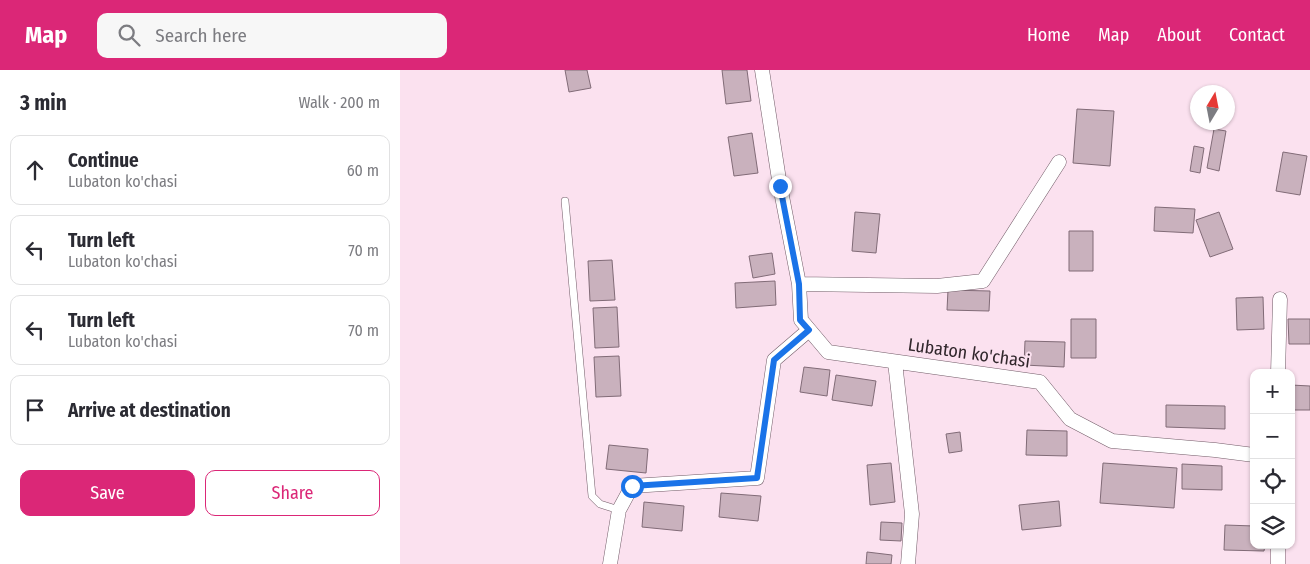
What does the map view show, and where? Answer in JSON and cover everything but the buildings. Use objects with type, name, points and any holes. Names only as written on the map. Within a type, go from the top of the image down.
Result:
[{"type":"street","name":"Lubaton ko'chasi","points":[[762,70],[780,186],[799,284],[800,320],[828,352],[1040,382],[1070,419],[1112,441],[1250,454]]},
{"type":"street","points":[[799,284],[937,286],[983,281],[1059,162]]},
{"type":"street","points":[[1278,369],[1280,299]]},
{"type":"street","points":[[610,564],[619,510],[632,486],[757,478],[774,360],[809,330]]},
{"type":"street","name":"Lubaton ko'chasi","points":[[895,362],[912,514],[908,564]]},
{"type":"street","points":[[1278,549],[1278,564]]},
{"type":"lane","points":[[565,201],[592,496],[600,504],[619,510]]},
{"type":"route","points":[[632,486],[757,478],[774,360],[809,330],[800,320],[799,284],[780,186]]}]
